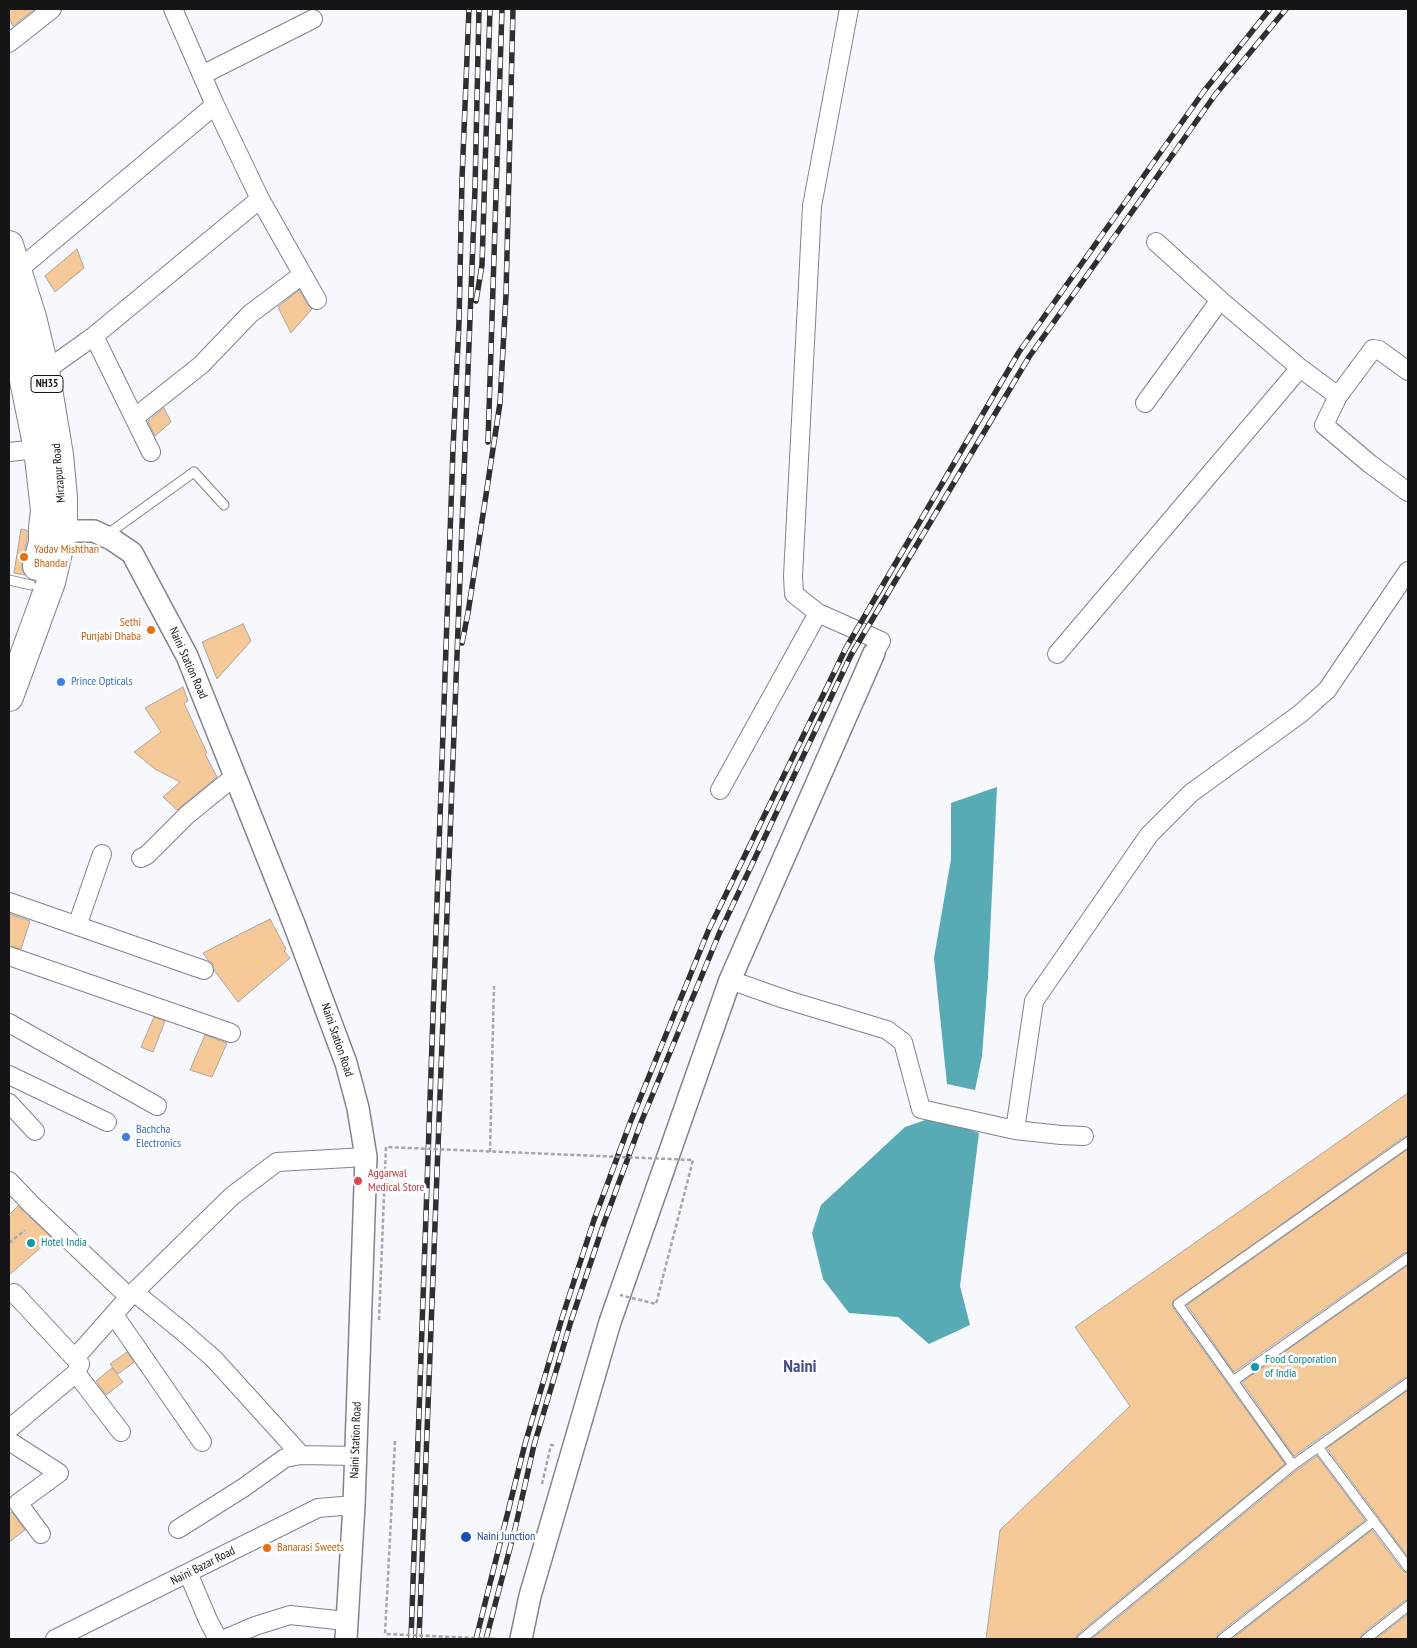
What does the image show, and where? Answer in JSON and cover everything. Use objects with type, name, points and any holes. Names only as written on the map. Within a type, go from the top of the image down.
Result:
[{"type":"highway","name":"Mirzapur Road","points":[[9,245],[32,317],[44,371],[59,455],[63,497],[55,531],[51,582],[9,697]]},
{"type":"highway","name":"Mirzapur Road","points":[[9,307],[38,449],[45,510],[55,531]]},
{"type":"highway","name":"Mirzapur Road","points":[[9,647],[20,582],[43,542],[55,531]]},
{"type":"street","points":[[9,43],[52,9]]},
{"type":"street","points":[[172,9],[260,199],[317,300]]},
{"type":"street","points":[[521,1639],[530,1596],[610,1322],[730,980],[874,653],[881,641],[818,613],[794,594],[793,576],[812,206],[849,9]]},
{"type":"street","points":[[202,75],[313,19]]},
{"type":"street","points":[[17,272],[215,105]]},
{"type":"street","points":[[44,371],[94,336],[260,199]]},
{"type":"street","points":[[1156,242],[1220,300],[1300,368],[1338,396]]},
{"type":"street","points":[[134,418],[200,365],[250,314],[302,274]]},
{"type":"street","points":[[1145,403],[1220,300]]},
{"type":"street","points":[[94,336],[151,452]]},
{"type":"street","points":[[1408,371],[1379,350],[1373,348],[1338,396],[1324,425],[1370,464],[1408,492]]},
{"type":"street","points":[[1057,654],[1300,368]]},
{"type":"street","points":[[9,452],[38,449]]},
{"type":"street","name":"Naini Station Road","points":[[55,531],[94,531],[132,553],[138,562],[187,656],[294,924],[346,1063],[358,1108],[366,1158],[354,1505],[346,1630]]},
{"type":"street","points":[[1015,1130],[1034,1001],[1149,835],[1191,793],[1300,714],[1326,690],[1408,571]]},
{"type":"street","points":[[720,790],[818,613]]},
{"type":"street","points":[[141,858],[147,855],[187,814],[235,776]]},
{"type":"street","points":[[77,926],[102,854]]},
{"type":"street","points":[[9,902],[204,970]]},
{"type":"street","points":[[9,956],[231,1033]]},
{"type":"street","points":[[730,980],[784,999],[887,1030],[903,1042],[921,1109],[1015,1130],[1084,1136]]},
{"type":"street","points":[[9,1023],[157,1106]]},
{"type":"street","points":[[9,1076],[107,1122]]},
{"type":"street","points":[[9,1103],[35,1131]]},
{"type":"street","points":[[9,1429],[76,1365],[131,1295],[232,1196],[278,1162],[366,1158]]},
{"type":"street","points":[[9,1181],[30,1204],[131,1295],[182,1331],[214,1359],[301,1455]]},
{"type":"street","points":[[14,1293],[76,1365],[121,1432]]},
{"type":"street","points":[[114,1315],[202,1442]]},
{"type":"street","points":[[9,1441],[59,1473],[18,1503],[41,1534]]},
{"type":"street","points":[[178,1529],[243,1488],[285,1458],[301,1455],[355,1456]]},
{"type":"street","name":"Naini Bazar Road","points":[[55,1639],[318,1508],[354,1505]]},
{"type":"street","points":[[188,1573],[218,1639]]},
{"type":"street","points":[[225,1639],[254,1626],[290,1615],[346,1630]]},
{"type":"lane","points":[[105,536],[194,472],[224,505]]},
{"type":"lane","points":[[1293,1465],[1178,1304],[1408,1142]]},
{"type":"lane","points":[[1233,1381],[1408,1258]]},
{"type":"lane","points":[[1082,1639],[1293,1465],[1408,1383]]},
{"type":"lane","points":[[1318,1447],[1408,1567]]},
{"type":"lane","points":[[1222,1639],[1374,1521]]},
{"type":"lane","points":[[1366,1639],[1408,1606]]},
{"type":"path","points":[[490,1152],[494,986]]},
{"type":"path","points":[[379,1320],[386,1147],[693,1160],[656,1304],[620,1295]]},
{"type":"path","points":[[9,1243],[25,1230]]},
{"type":"path","points":[[395,1441],[385,1634],[497,1639]]},
{"type":"water","points":[[997,787],[988,977],[982,1056],[975,1090],[947,1084],[934,958],[951,859],[951,803]]},
{"type":"water","points":[[934,1117],[979,1133],[960,1286],[970,1325],[929,1344],[898,1317],[849,1313],[823,1279],[812,1233],[821,1205],[905,1127]]},
{"type":"building","points":[[9,9],[35,9],[13,26],[9,17]]},
{"type":"building","points":[[77,249],[84,268],[55,292],[45,276]]},
{"type":"building","points":[[299,290],[312,309],[291,333],[278,307]]},
{"type":"building","points":[[164,408],[171,422],[155,436],[148,421]]},
{"type":"building","points":[[21,529],[27,530],[22,563],[22,570],[25,575],[14,573]]},
{"type":"building","points":[[243,624],[251,641],[217,679],[202,642]]},
{"type":"building","points":[[183,687],[188,701],[184,703],[207,753],[205,754],[217,777],[177,810],[163,797],[180,782],[155,769],[134,752],[161,732],[145,708]]},
{"type":"building","points":[[10,914],[30,921],[21,949],[9,946]]},
{"type":"building","points":[[270,919],[286,949],[284,951],[290,958],[238,1002],[214,970],[212,963],[203,953]]},
{"type":"building","points":[[154,1017],[165,1021],[153,1052],[141,1047]]},
{"type":"building","points":[[205,1035],[227,1043],[212,1077],[190,1070]]},
{"type":"building","points":[[1408,1093],[1408,1136],[1172,1302],[1173,1308],[1285,1464],[1078,1634],[1076,1639],[986,1639],[1000,1530],[1130,1406],[1075,1327]]},
{"type":"building","points":[[1408,1149],[1408,1252],[1234,1372],[1187,1305]]},
{"type":"building","name":"Hotel India","points":[[18,1206],[52,1238],[9,1275],[9,1215]]},
{"type":"building","points":[[1408,1265],[1408,1377],[1294,1456],[1242,1382]]},
{"type":"building","points":[[127,1352],[134,1362],[118,1374],[110,1364]]},
{"type":"building","points":[[112,1368],[123,1382],[106,1395],[96,1381]]},
{"type":"building","points":[[1408,1390],[1408,1557],[1327,1448]]},
{"type":"building","points":[[1317,1456],[1365,1520],[1218,1634],[1216,1639],[1092,1639],[1297,1470]]},
{"type":"building","points":[[12,1512],[25,1530],[9,1542],[9,1514]]},
{"type":"building","points":[[1372,1530],[1403,1571],[1408,1573],[1408,1600],[1404,1601],[1362,1634],[1360,1639],[1232,1639]]},
{"type":"building","points":[[1408,1614],[1408,1639],[1376,1639]]},
{"type":"railway","points":[[411,1639],[469,9]]},
{"type":"railway","points":[[419,1639],[475,189],[479,9]]},
{"type":"railway","points":[[476,301],[482,265],[490,9]]},
{"type":"railway","points":[[488,442],[502,9]]},
{"type":"railway","points":[[462,643],[500,403],[506,295],[513,9]]},
{"type":"railway","points":[[476,1639],[525,1444],[562,1318],[594,1220],[630,1123],[709,929],[846,648],[1019,352],[1204,91],[1270,9]]},
{"type":"railway","points":[[486,1639],[515,1529],[534,1445],[571,1321],[604,1223],[642,1120],[719,934],[851,655],[1029,357],[1215,95],[1286,9]]},
{"type":"place","name":"Yadav Mishthan Bhandar","points":[[24,557]]},
{"type":"place","name":"Sethi Punjabi Dhaba","points":[[151,630]]},
{"type":"place","name":"Prince Opticals","points":[[61,682]]},
{"type":"place","name":"Bachcha Electronics","points":[[126,1137]]},
{"type":"place","name":"Aggarwal Medical Store","points":[[358,1181]]},
{"type":"place","name":"Hotel India","points":[[31,1243]]},
{"type":"place","name":"Food Corporation of India","points":[[1255,1367]]},
{"type":"place","name":"Naini Junction","points":[[466,1537]]},
{"type":"place","name":"Banarasi Sweets","points":[[267,1548]]},
{"type":"district","name":"Naini","points":[[800,1367]]}]
